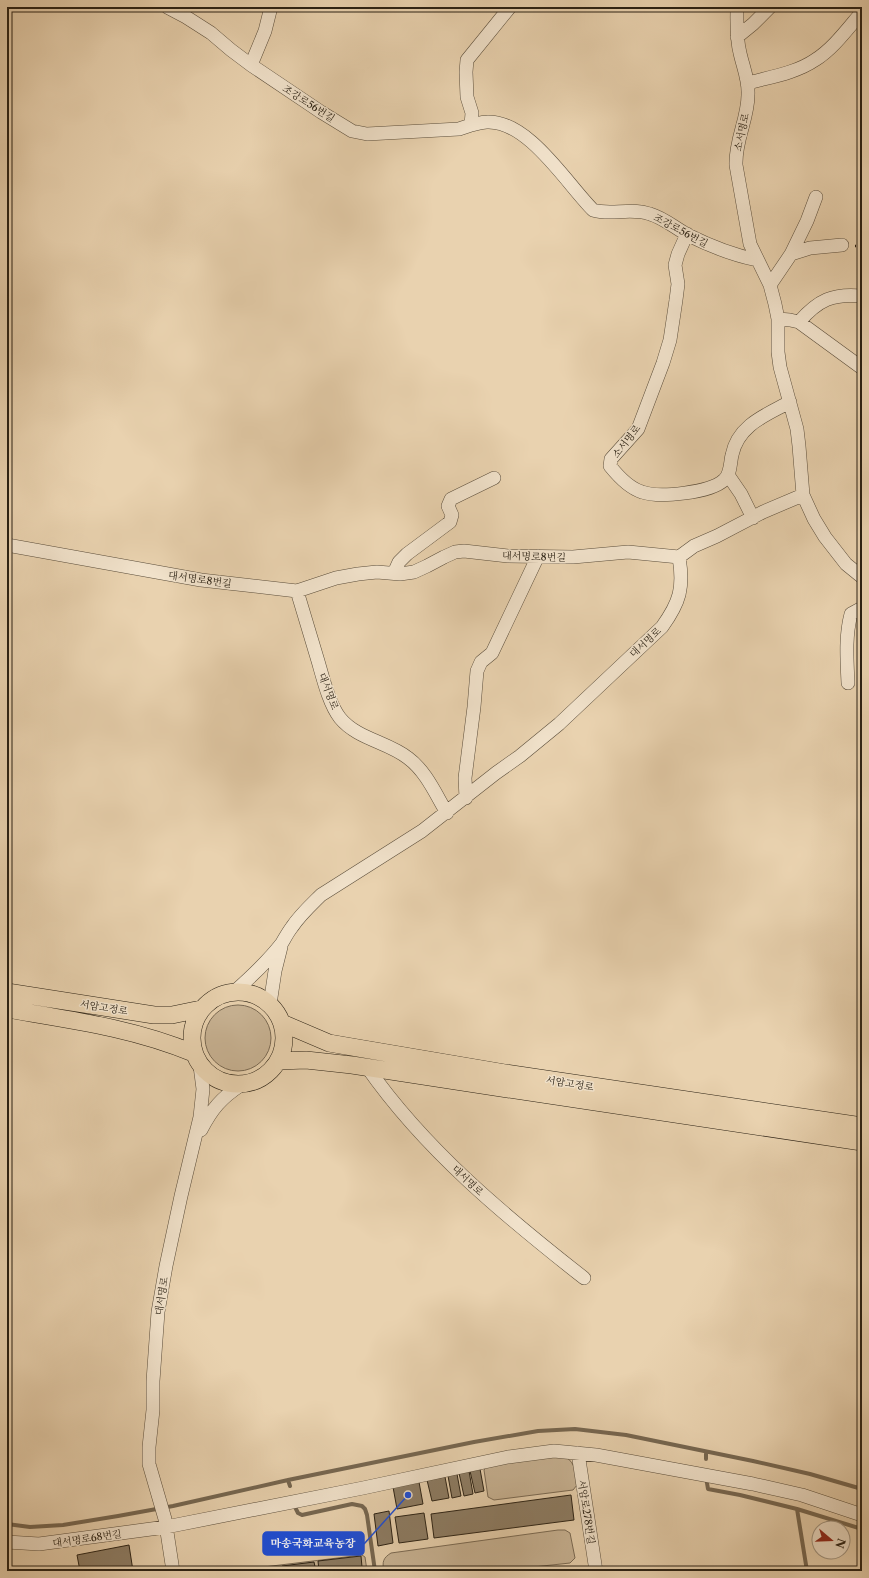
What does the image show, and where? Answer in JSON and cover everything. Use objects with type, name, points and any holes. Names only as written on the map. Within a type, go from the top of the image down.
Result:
[{"type":"main road","points":[[242,991],[257,995],[270,1004],[279,1016],[284,1031],[284,1047],[279,1061],[269,1073],[256,1082],[241,1085],[225,1083],[211,1077],[197,1059],[191,1037],[194,1022],[201,1009],[213,999],[227,992],[242,991]]},
{"type":"main road","name":"서암고정로","points":[[7,992],[154,1015],[172,1015],[201,1009]]},
{"type":"main road","name":"서암고정로","points":[[7,1009],[139,1033],[166,1042],[197,1059]]},
{"type":"main road","name":"서암고정로","points":[[282,1023],[329,1043],[521,1075],[862,1126]]},
{"type":"main road","name":"서암고정로","points":[[279,1061],[306,1060],[367,1067],[508,1090],[862,1142]]},
{"type":"street","name":"조강로56번길","points":[[167,7],[212,33],[231,50],[320,112],[352,131],[367,134],[459,129],[487,122],[500,123],[509,126],[520,133],[548,158],[593,210],[602,213],[633,210],[651,214],[664,219],[687,234],[708,244],[738,256],[757,260]]},
{"type":"street","points":[[251,64],[265,31],[271,7]]},
{"type":"street","points":[[471,125],[472,113],[467,96],[467,60],[510,7]]},
{"type":"street","name":"소서명로","points":[[738,7],[737,37],[739,53],[748,83],[748,97],[737,145],[736,164],[750,244],[770,285],[778,319],[778,352],[780,367],[800,446],[803,495],[814,519],[825,537],[846,564],[862,577]]},
{"type":"street","points":[[737,37],[770,7]]},
{"type":"street","points":[[748,83],[802,67],[816,60],[862,12]]},
{"type":"street","points":[[770,285],[791,254],[807,221],[816,197]]},
{"type":"street","name":"소서명로","points":[[687,234],[675,265],[678,284],[670,340],[663,364],[638,429],[611,459],[610,466],[627,484],[641,492],[655,495],[700,491],[719,484],[725,480],[728,474]]},
{"type":"street","points":[[791,254],[810,248],[842,245]]},
{"type":"street","points":[[800,322],[810,310],[826,299],[841,296],[862,296]]},
{"type":"street","points":[[778,319],[800,322],[862,368]]},
{"type":"street","points":[[753,518],[741,494],[728,474],[732,454],[739,436],[747,427],[790,402]]},
{"type":"street","points":[[394,573],[399,562],[407,554],[450,522],[452,514],[448,506],[451,499],[494,478]]},
{"type":"street","points":[[679,556],[694,546],[803,495]]},
{"type":"street","name":"대서명로8번길","points":[[7,545],[201,580],[297,591],[343,576],[377,572],[414,572],[444,557],[460,552],[476,552],[508,556],[573,557],[628,552],[679,556]]},
{"type":"street","points":[[466,798],[465,778],[474,707],[476,671],[481,662],[492,653],[538,556]]},
{"type":"street","name":"대서명로","points":[[234,992],[250,979],[282,943],[292,926],[321,895],[422,831],[447,813],[559,724],[662,627],[673,611],[678,599],[681,585],[679,556]]},
{"type":"street","name":"대서명로","points":[[297,591],[325,683],[340,718],[358,732],[396,750],[409,758],[427,780],[447,813]]},
{"type":"street","points":[[848,683],[847,649],[849,624],[851,614],[862,608]]},
{"type":"street","points":[[270,1004],[275,971],[282,943]]},
{"type":"street","name":"대서명로","points":[[173,1571],[161,1502],[149,1464],[149,1447],[153,1410],[152,1381],[158,1312],[166,1266],[200,1117],[203,1089],[197,1059]]},
{"type":"street","name":"대서명로","points":[[367,1067],[385,1092],[423,1138],[473,1185],[584,1278]]},
{"type":"street","points":[[194,1144],[210,1113],[219,1101],[241,1085]]},
{"type":"street","points":[[165,1523],[363,1488],[508,1457],[554,1451],[578,1453],[753,1484],[802,1495],[862,1515]]},
{"type":"street","name":"서암로278번길","points":[[578,1453],[596,1571]]},
{"type":"street","name":"대서명로68번길","points":[[7,1542],[39,1544],[165,1523]]},
{"type":"shaded area","points":[[238,1005],[251,1008],[261,1015],[268,1025],[271,1038],[268,1051],[261,1061],[251,1068],[238,1071],[225,1068],[215,1061],[208,1051],[205,1038],[208,1025],[215,1015],[225,1008]]},
{"type":"shaded area","points":[[566,1457],[574,1466],[576,1473],[577,1485],[573,1490],[494,1500],[488,1497],[484,1470],[488,1465],[538,1458]]},
{"type":"shaded area","points":[[565,1530],[570,1533],[575,1558],[570,1563],[497,1571],[384,1571],[384,1560],[391,1553]]},
{"type":"shaded area","points":[[362,1555],[365,1557],[367,1571],[231,1571]]},
{"type":"building","points":[[480,1469],[484,1491],[475,1493],[470,1471]]},
{"type":"building","points":[[469,1471],[473,1494],[464,1496],[459,1473]]},
{"type":"building","points":[[457,1474],[461,1496],[452,1498],[448,1476]]},
{"type":"building","points":[[445,1477],[449,1498],[432,1501],[427,1480]]},
{"type":"building","points":[[419,1482],[423,1504],[397,1509],[393,1487]]},
{"type":"building","points":[[571,1495],[574,1520],[434,1538],[431,1514]]},
{"type":"building","points":[[389,1511],[393,1543],[378,1546],[374,1514]]},
{"type":"building","points":[[424,1513],[428,1539],[399,1543],[395,1517]]},
{"type":"building","points":[[129,1545],[133,1571],[80,1571],[77,1555]]},
{"type":"building","points":[[361,1556],[362,1567],[332,1571],[319,1571],[318,1561]]},
{"type":"building","points":[[314,1562],[316,1571],[283,1571],[282,1566]]},
{"type":"waterway","points":[[7,1524],[30,1527],[63,1525],[118,1516],[173,1506],[288,1480],[474,1442],[538,1431],[575,1429],[626,1435],[753,1461],[810,1474],[862,1489]]},
{"type":"waterway","points":[[706,1453],[706,1459]]},
{"type":"waterway","points":[[288,1480],[290,1486]]},
{"type":"waterway","points":[[707,1483],[708,1489],[797,1509],[862,1529]]},
{"type":"waterway","points":[[295,1507],[298,1513],[302,1515],[352,1504],[362,1506],[367,1515],[375,1571]]},
{"type":"waterway","points":[[797,1509],[807,1571]]},
{"type":"place","name":"마송국화교육농장","points":[[408,1495]]}]
